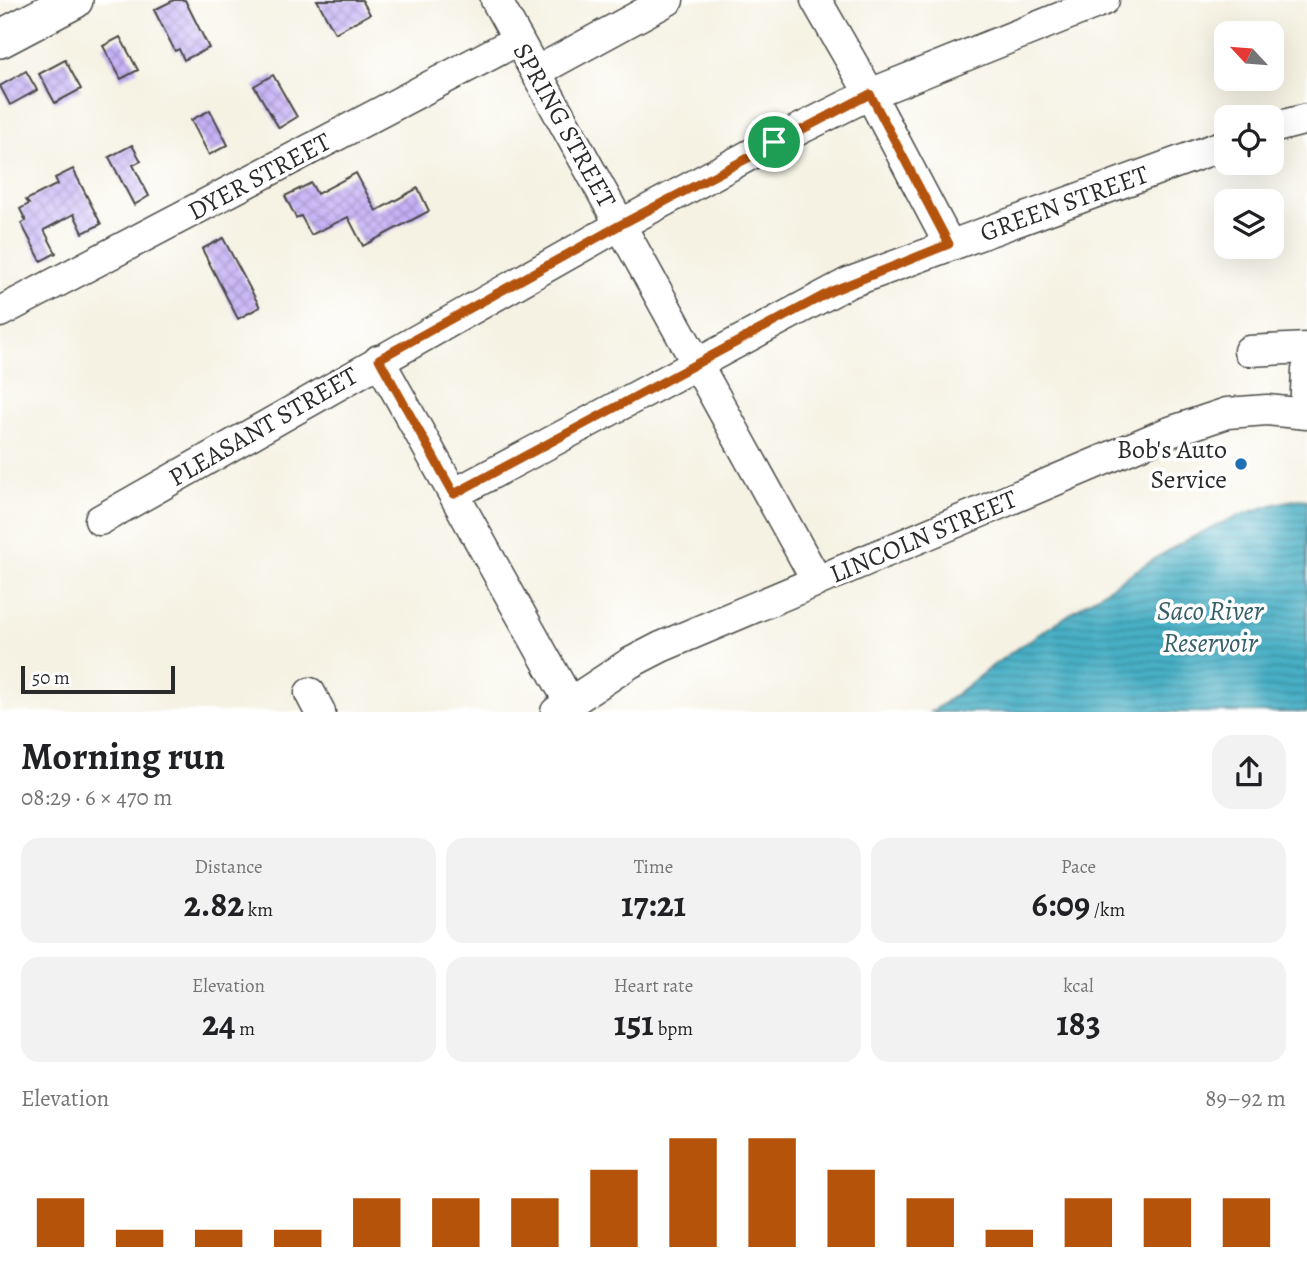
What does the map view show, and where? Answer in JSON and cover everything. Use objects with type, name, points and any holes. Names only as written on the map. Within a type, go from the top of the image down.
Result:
[{"type":"main road","points":[[0,39],[74,0]]},
{"type":"street","name":"SPRING STREET","points":[[496,0],[817,581]]},
{"type":"street","points":[[536,72],[668,0]]},
{"type":"street","points":[[816,0],[870,94],[949,244]]},
{"type":"street","name":"PLEASANT STREET","points":[[100,520],[379,359],[620,225],[870,94],[1104,0]]},
{"type":"street","name":"DYER STREET","points":[[0,312],[518,40]]},
{"type":"street","points":[[1284,125],[1307,120]]},
{"type":"street","name":"GREEN STREET","points":[[454,494],[848,283],[1214,149]]},
{"type":"street","points":[[1249,351],[1307,348]]},
{"type":"street","points":[[379,359],[454,494],[563,707]]},
{"type":"street","points":[[1306,413],[1307,370]]},
{"type":"street","name":"LINCOLN STREET","points":[[563,707],[630,663],[661,648],[1203,420],[1238,411],[1306,413]]},
{"type":"water","name":"Saco River Reservoir","points":[[1299,499],[1307,500],[1307,712],[931,712],[1018,648],[1180,544],[1238,516]]},
{"type":"building","points":[[174,0],[185,0],[209,48],[184,60],[179,49],[175,51],[154,10]]},
{"type":"building","points":[[317,0],[362,0],[370,14],[335,33]]},
{"type":"building","points":[[120,37],[138,70],[121,79],[103,46]]},
{"type":"building","points":[[65,60],[81,89],[55,103],[39,74]]},
{"type":"building","points":[[26,71],[37,90],[10,105],[0,86]]},
{"type":"building","points":[[273,75],[297,117],[279,128],[254,86]]},
{"type":"building","points":[[210,110],[228,145],[209,155],[191,120]]},
{"type":"building","points":[[132,145],[141,161],[133,165],[149,196],[134,205],[109,157]]},
{"type":"building","points":[[73,169],[101,224],[83,233],[74,214],[44,230],[56,253],[41,261],[21,223],[26,221],[20,209],[29,204],[26,200],[58,184],[55,178]]},
{"type":"building","points":[[356,173],[376,211],[418,188],[429,211],[363,246],[348,217],[311,235],[301,216],[296,218],[285,196],[311,183],[317,194]]},
{"type":"building","points":[[223,238],[260,307],[238,319],[202,249]]},
{"type":"place","name":"Bob's Auto Service","points":[[1241,464]]},
{"type":"route","points":[[870,94],[949,244],[832,291],[454,494],[379,359],[774,142],[870,94]]}]
